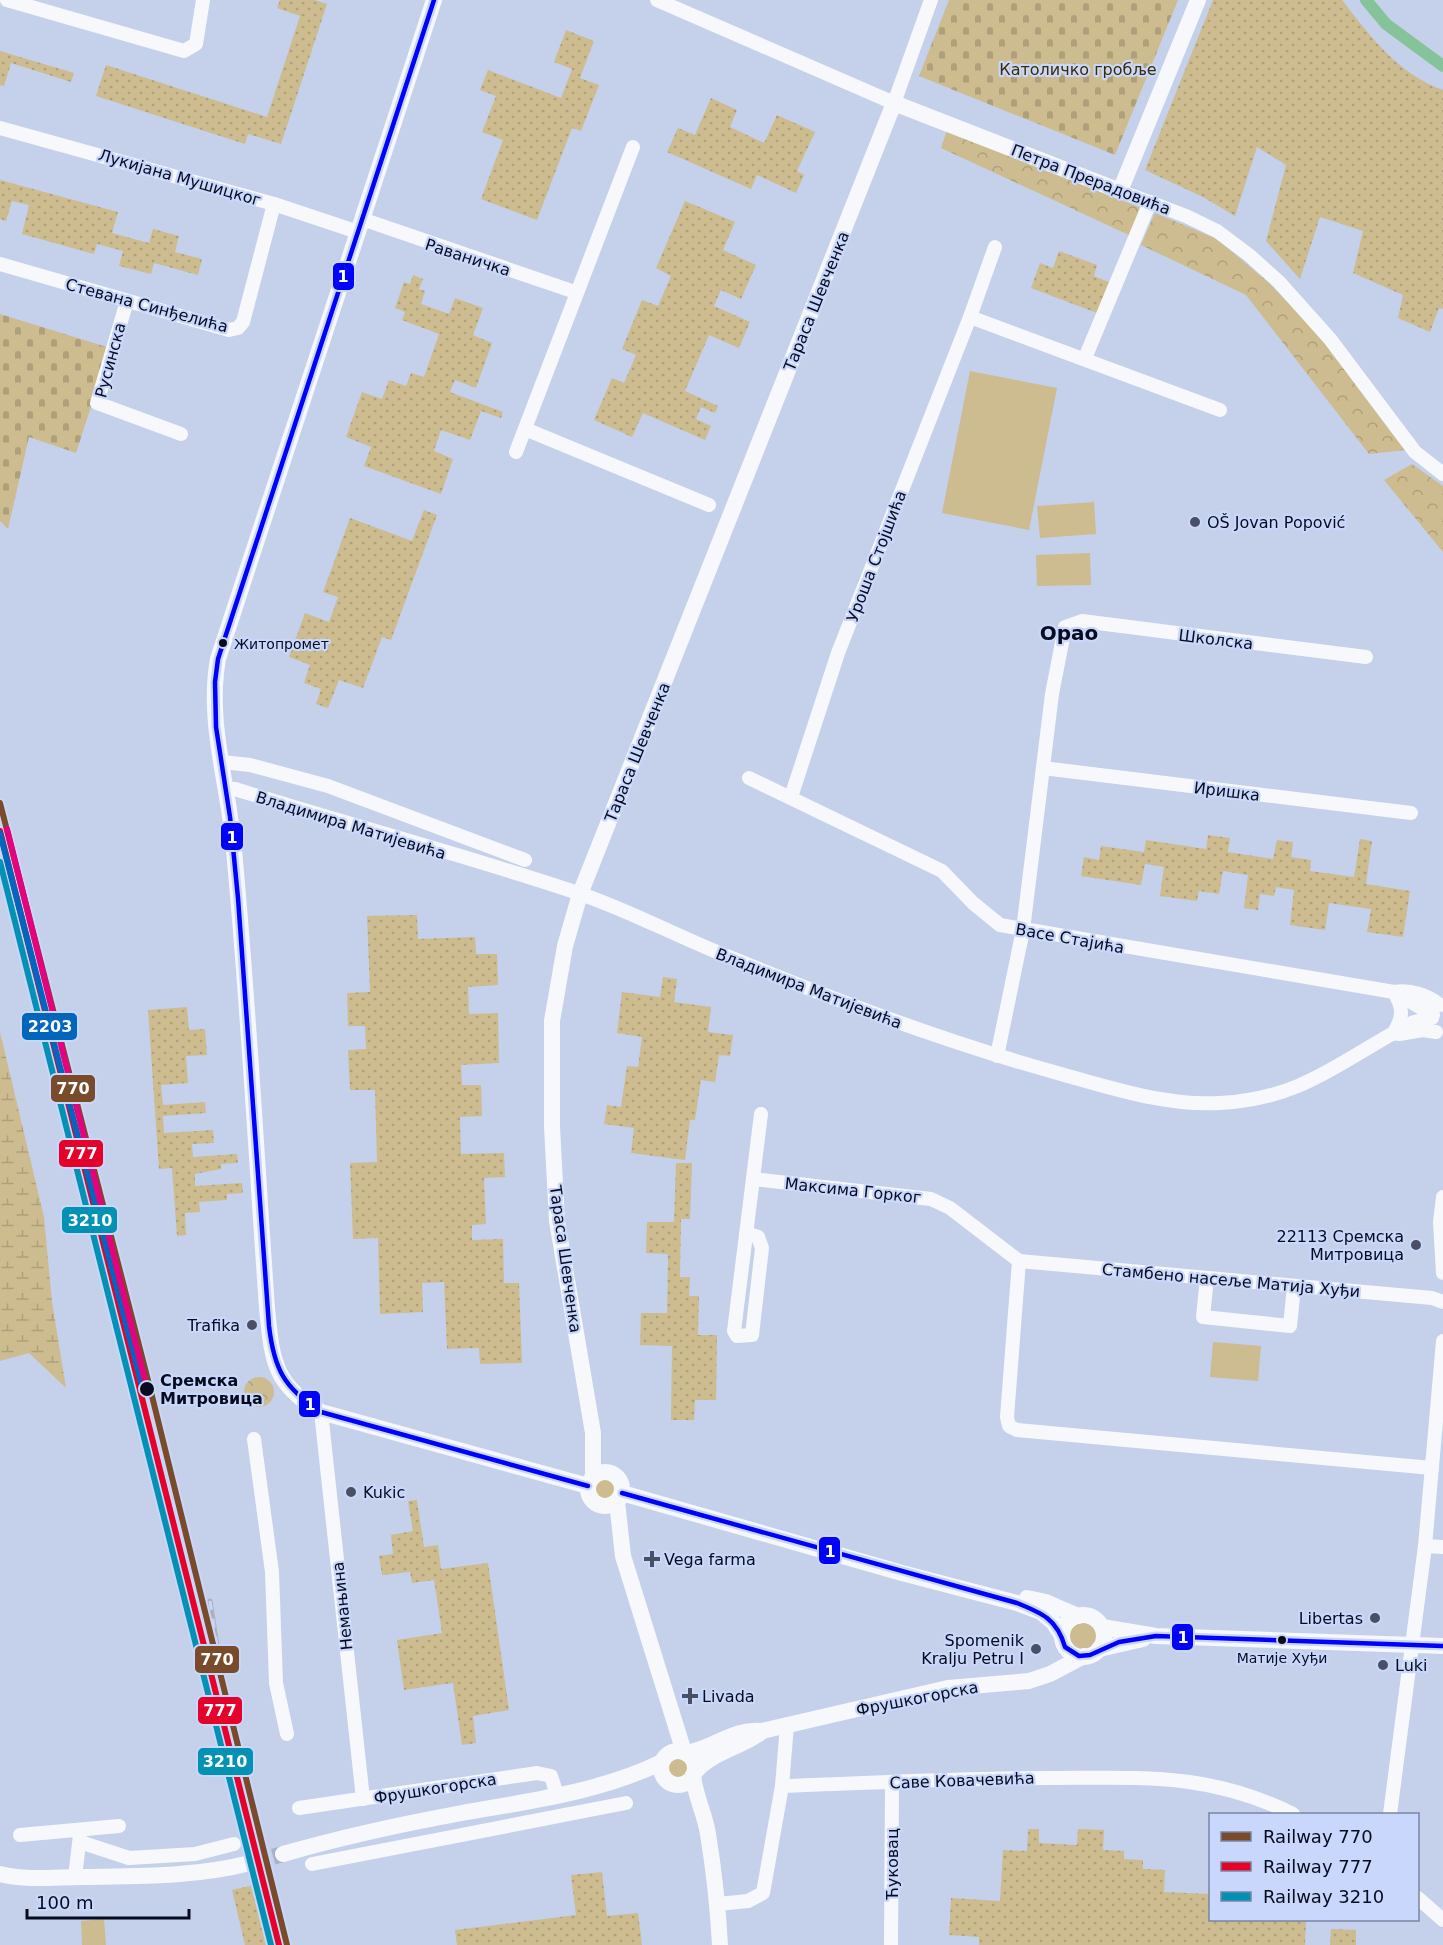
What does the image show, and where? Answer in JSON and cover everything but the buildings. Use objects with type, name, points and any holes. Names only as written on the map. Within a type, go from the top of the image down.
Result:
[{"type":"street","points":[[7,0],[184,51],[196,44],[203,0]]},
{"type":"street","points":[[434,0],[218,659],[213,685],[214,714],[226,790],[242,957],[267,1308],[276,1369],[292,1393],[321,1412],[591,1481]]},
{"type":"street","name":"Петра Прерадовића","points":[[657,0],[894,103],[1186,216],[1217,231],[1279,282],[1330,339],[1415,452],[1443,474]]},
{"type":"street","points":[[894,103],[932,0]]},
{"type":"street","points":[[1120,190],[1198,0]]},
{"type":"street","name":"Тараса Шевченка","points":[[591,1481],[593,1433],[557,1221],[552,1127],[552,1021],[565,946],[580,894],[894,103]]},
{"type":"street","name":"Лукијана Мушицког","points":[[0,128],[360,226]]},
{"type":"street","points":[[516,452],[575,292],[633,147]]},
{"type":"street","points":[[1085,358],[1150,202]]},
{"type":"street","name":"Стевана Синђелића","points":[[0,264],[229,330],[238,328],[243,322],[274,204]]},
{"type":"street","name":"Раваничка","points":[[360,226],[575,292]]},
{"type":"street","name":"Уроша Стојшића","points":[[791,797],[838,653],[970,317],[994,247]]},
{"type":"street","name":"Русинска","points":[[127,301],[97,403],[181,434]]},
{"type":"street","points":[[970,317],[1220,410]]},
{"type":"street","points":[[525,429],[709,505]]},
{"type":"street","name":"Школска","points":[[1043,768],[1062,636],[1067,625],[1082,621],[1366,657]]},
{"type":"street","points":[[222,762],[250,765],[328,786],[525,860]]},
{"type":"street","points":[[997,1056],[1023,930],[1043,768]]},
{"type":"street","name":"Иришка","points":[[1043,768],[1411,813]]},
{"type":"street","name":"Васе Стајића","points":[[748,778],[942,871],[1000,925],[1394,992],[1438,1018]]},
{"type":"street","name":"Владимира Матијевића","points":[[226,790],[235,789],[580,894],[778,977],[997,1056],[1134,1093],[1186,1103],[1217,1104],[1280,1095],[1313,1081],[1414,1022],[1438,1018]]},
{"type":"street","points":[[1392,1036],[1402,1014],[1402,1006],[1394,992]]},
{"type":"street","points":[[746,1233],[758,1237],[762,1248],[752,1335],[745,1337],[737,1336],[734,1331],[746,1233],[761,1114]]},
{"type":"street","name":"Максима Горког","points":[[753,1179],[931,1198],[950,1208],[1019,1261]]},
{"type":"street","points":[[1443,1197],[1440,1221],[1443,1273]]},
{"type":"street","points":[[1019,1261],[1006,1417],[1010,1426],[1017,1430],[1432,1468]]},
{"type":"street","name":"Стамбено насеље Матија Хуђи","points":[[1019,1261],[1432,1298],[1443,1302]]},
{"type":"street","points":[[1207,1278],[1203,1317],[1290,1326],[1294,1286]]},
{"type":"street","points":[[1390,1813],[1425,1546],[1443,1341]]},
{"type":"street","name":"Немањина","points":[[321,1412],[363,1799]]},
{"type":"street","name":"Тараса Шевченка","points":[[593,1433],[614,1474]]},
{"type":"street","points":[[254,1439],[272,1572],[276,1683],[287,1734]]},
{"type":"street","points":[[623,1556],[621,1482],[614,1474],[603,1472],[591,1481],[590,1497],[597,1505],[623,1556],[665,1698],[685,1752],[694,1762],[696,1794],[708,1832],[718,1904],[720,1945]]},
{"type":"street","points":[[597,1505],[607,1507],[620,1497]]},
{"type":"street","points":[[620,1497],[1005,1599],[1041,1611],[1053,1622],[1073,1654],[1092,1653],[1103,1638],[1102,1627]]},
{"type":"street","points":[[1425,1546],[1443,1547]]},
{"type":"street","points":[[1005,1599],[1027,1598],[1046,1602],[1078,1616],[1089,1616],[1102,1627],[1156,1636],[1443,1646]]},
{"type":"street","points":[[1062,1639],[1068,1621],[1078,1616]]},
{"type":"street","name":"Фрушкогорска","points":[[685,1752],[696,1751],[725,1737],[750,1731],[762,1731],[948,1688],[1040,1678],[1092,1653],[1156,1636]]},
{"type":"street","name":"Фрушкогорска","points":[[1003,1682],[1047,1665],[1057,1657],[1062,1639]]},
{"type":"street","points":[[665,1698],[669,1732],[662,1772],[691,1806],[709,1852]]},
{"type":"street","points":[[718,1904],[748,1901],[763,1893],[782,1786],[787,1725]]},
{"type":"street","name":"Фрушкогорска","points":[[694,1773],[702,1763],[743,1744],[762,1731]]},
{"type":"street","points":[[664,1759],[674,1751],[685,1752]]},
{"type":"street","name":"Фрушкогорска","points":[[283,1854],[354,1834],[557,1795],[638,1773],[664,1759]]},
{"type":"street","name":"Фрушкогорска","points":[[299,1808],[537,1773],[551,1776],[557,1795]]},
{"type":"street","points":[[670,1783],[683,1784],[694,1773]]},
{"type":"street","name":"Саве Ковачевића","points":[[782,1786],[987,1778],[1186,1780],[1230,1788],[1288,1813]]},
{"type":"street","name":"Ћуковац","points":[[891,1945],[892,1782]]},
{"type":"street","name":"Фрушкогорска","points":[[587,1787],[670,1783]]},
{"type":"street","points":[[312,1864],[466,1836],[626,1803]]},
{"type":"street","name":"Фрушкогорска","points":[[461,1813],[466,1836]]},
{"type":"street","points":[[20,1835],[80,1836],[118,1826]]},
{"type":"street","points":[[80,1836],[129,1858],[195,1854],[234,1844]]},
{"type":"street","points":[[75,1877],[80,1836]]},
{"type":"street","points":[[0,1874],[29,1879],[197,1874],[250,1863]]},
{"type":"street","points":[[0,1888],[29,1879]]},
{"type":"street","points":[[1419,1899],[1443,1920]]},
{"type":"green space","points":[[280,0],[315,0],[327,4],[281,144],[248,134],[245,144],[96,96],[106,65],[267,117],[300,16],[277,8]]},
{"type":"green space","name":"Католичко гробље","points":[[949,0],[1178,0],[1115,155],[919,76]]},
{"type":"green space","points":[[1213,0],[1342,0],[1374,40],[1399,64],[1412,75],[1443,90],[1443,309],[1439,308],[1430,332],[1398,318],[1403,295],[1353,273],[1363,231],[1320,217],[1300,279],[1266,241],[1286,165],[1257,147],[1235,216],[1203,197],[1145,170]]},
{"type":"green space","points":[[566,30],[594,41],[580,78],[599,85],[581,131],[572,128],[537,220],[481,199],[503,140],[482,132],[496,96],[480,90],[488,70],[561,98],[572,69],[554,62]]},
{"type":"green space","points":[[0,51],[74,73],[71,82],[11,63],[4,86],[0,85]]},
{"type":"green space","points":[[711,98],[737,110],[730,127],[764,143],[777,115],[815,132],[797,171],[804,175],[796,193],[757,175],[751,189],[667,152],[678,128],[695,135]]},
{"type":"green space","points":[[947,130],[1141,208],[1129,235],[941,148]]},
{"type":"green space","points":[[0,180],[118,212],[112,233],[149,243],[153,229],[179,236],[175,252],[202,259],[198,275],[154,263],[151,274],[119,266],[123,251],[97,244],[94,254],[22,234],[29,205],[12,201],[6,221],[0,219]]},
{"type":"green space","points":[[685,201],[735,222],[723,250],[756,265],[741,299],[721,290],[714,306],[750,322],[739,348],[709,335],[685,391],[718,406],[715,413],[701,407],[696,419],[711,426],[705,440],[643,413],[632,437],[594,420],[612,378],[624,383],[636,355],[622,349],[642,300],[658,306],[671,276],[656,268]]},
{"type":"green space","points":[[1155,213],[1217,239],[1269,283],[1317,333],[1405,450],[1369,454],[1246,295],[1141,245]]},
{"type":"green space","points":[[1059,251],[1097,265],[1094,276],[1109,282],[1097,313],[1031,288],[1040,263],[1053,268]]},
{"type":"green space","points":[[413,275],[423,279],[419,289],[425,291],[421,304],[449,314],[455,298],[483,308],[473,335],[492,343],[476,388],[455,380],[450,392],[503,412],[501,418],[481,411],[470,440],[441,430],[434,451],[453,459],[441,494],[364,466],[371,447],[346,437],[362,392],[382,399],[389,380],[406,386],[411,373],[424,377],[439,334],[402,320],[405,312],[395,308],[404,282],[410,284]]},
{"type":"green space","points":[[0,314],[110,348],[76,453],[29,437],[8,529],[0,521]]},
{"type":"green space","points":[[970,371],[1057,388],[1029,530],[942,513]]},
{"type":"green space","points":[[1412,464],[1443,486],[1443,552],[1384,480]]},
{"type":"green space","points":[[1094,502],[1096,534],[1040,538],[1037,506]]},
{"type":"green space","points":[[424,510],[437,515],[391,640],[382,637],[363,688],[339,680],[328,708],[316,704],[321,689],[304,683],[310,665],[289,657],[305,613],[329,622],[338,597],[323,592],[350,518],[412,541]]},
{"type":"green space","points":[[1090,553],[1091,585],[1037,586],[1036,555]]},
{"type":"green space","points":[[1208,835],[1230,838],[1228,852],[1273,859],[1277,840],[1293,842],[1291,857],[1311,860],[1310,871],[1354,877],[1360,839],[1372,841],[1366,884],[1410,891],[1403,937],[1367,932],[1371,909],[1329,903],[1325,930],[1290,925],[1294,890],[1276,887],[1274,896],[1260,894],[1258,910],[1244,908],[1248,875],[1223,871],[1219,894],[1199,891],[1197,901],[1160,896],[1164,867],[1145,864],[1141,885],[1081,876],[1084,857],[1099,860],[1101,846],[1144,852],[1146,840],[1206,849]]},
{"type":"green space","points":[[417,915],[418,939],[475,937],[476,954],[497,954],[498,985],[468,987],[469,1014],[498,1013],[499,1063],[461,1065],[462,1085],[481,1085],[482,1116],[460,1117],[461,1154],[504,1153],[505,1177],[484,1178],[486,1224],[472,1225],[472,1240],[503,1239],[504,1283],[519,1283],[522,1363],[480,1364],[479,1348],[447,1349],[444,1282],[422,1283],[423,1312],[380,1314],[378,1238],[353,1239],[350,1163],[377,1162],[375,1090],[350,1090],[348,1050],[366,1049],[365,1026],[348,1026],[347,993],[370,992],[367,916]]},
{"type":"green space","points":[[663,977],[677,979],[674,1002],[711,1007],[708,1032],[733,1035],[730,1056],[719,1055],[715,1082],[701,1080],[695,1120],[690,1120],[685,1160],[631,1153],[634,1128],[604,1124],[607,1105],[621,1107],[627,1066],[638,1067],[642,1037],[617,1033],[622,992],[660,997]]},
{"type":"green space","points":[[187,1007],[189,1030],[205,1029],[207,1055],[186,1056],[188,1083],[161,1085],[163,1105],[205,1102],[206,1113],[163,1116],[164,1133],[213,1130],[214,1143],[192,1144],[193,1157],[237,1154],[238,1163],[221,1164],[221,1169],[195,1174],[195,1186],[242,1183],[243,1193],[227,1194],[227,1200],[199,1202],[200,1212],[185,1213],[186,1235],[177,1236],[172,1168],[159,1169],[148,1010]]},
{"type":"green space","points":[[0,1032],[44,1217],[52,1302],[66,1388],[29,1353],[0,1361]]},
{"type":"green space","points":[[676,1163],[692,1163],[690,1219],[681,1219],[680,1277],[690,1277],[689,1296],[699,1296],[698,1335],[717,1335],[716,1400],[695,1400],[694,1420],[671,1420],[672,1346],[640,1345],[641,1313],[667,1313],[668,1254],[646,1253],[647,1222],[674,1222]]},
{"type":"green space","points":[[1213,1342],[1261,1346],[1258,1381],[1210,1377]]},
{"type":"green space","points":[[259,1377],[270,1381],[274,1392],[270,1403],[259,1407],[248,1403],[244,1392],[248,1381]]},
{"type":"green space","points":[[601,1479],[609,1479],[615,1485],[615,1493],[609,1499],[601,1499],[595,1493],[595,1485]]},
{"type":"green space","points":[[417,1500],[424,1547],[438,1545],[441,1569],[488,1563],[509,1710],[473,1716],[476,1743],[462,1745],[453,1683],[404,1690],[397,1640],[442,1633],[434,1580],[412,1583],[410,1572],[382,1575],[379,1556],[393,1554],[391,1535],[413,1531],[408,1501]]},
{"type":"green space","points":[[1083,1623],[1092,1627],[1096,1636],[1092,1645],[1083,1649],[1074,1645],[1070,1636],[1074,1627]]},
{"type":"green space","points":[[678,1758],[685,1761],[688,1768],[685,1775],[678,1778],[671,1775],[668,1768],[671,1761]]},
{"type":"green space","points":[[1028,1829],[1039,1829],[1039,1843],[1077,1845],[1078,1829],[1104,1830],[1103,1850],[1124,1851],[1124,1859],[1143,1860],[1143,1869],[1165,1870],[1164,1892],[1209,1894],[1209,1921],[1306,1921],[1305,1945],[979,1945],[979,1937],[949,1935],[951,1898],[1000,1901],[1003,1850],[1027,1851]]},
{"type":"green space","points":[[602,1872],[607,1916],[638,1913],[642,1945],[457,1945],[455,1930],[576,1915],[571,1875]]},
{"type":"green space","points":[[254,1885],[269,1945],[245,1945],[232,1890]]},
{"type":"green space","points":[[104,1919],[106,1945],[82,1945],[81,1921]]},
{"type":"green space","points":[[1331,1929],[1356,1930],[1356,1945],[1330,1945]]},
{"type":"waterway","points":[[1366,0],[1386,24],[1443,66]]},
{"type":"tunnel","points":[[250,1863],[283,1854]]},
{"type":"railway","points":[[210,1601],[225,1698]]},
{"type":"railway","points":[[233,1725],[253,1838]]},
{"type":"railway","points":[[264,1844],[270,1872]]},
{"type":"rail line","name":"770","points":[[0,803],[151,1392],[287,1945]]},
{"type":"rail line","name":"777","points":[[0,831],[279,1945]]},
{"type":"rail line","name":"3210","points":[[0,862],[271,1945]]},
{"type":"transit line","name":"1","points":[[434,0],[218,659],[215,682],[216,727],[230,817],[238,898],[269,1326],[274,1354],[283,1376],[298,1394],[321,1412],[588,1486]]},
{"type":"transit line","points":[[7,829],[148,1393]]},
{"type":"transit line","name":"2203","points":[[0,833],[144,1394]]},
{"type":"transit line","name":"1","points":[[622,1493],[1017,1603],[1034,1610],[1053,1623],[1065,1647],[1079,1656],[1090,1655],[1119,1642],[1156,1636],[1443,1646]]},
{"type":"place","name":"OŠ Jovan Popović","points":[[1195,522]]},
{"type":"place","name":"Житопромет","points":[[223,643]]},
{"type":"place","name":"22113 Сремска Митровица","points":[[1416,1245]]},
{"type":"place","name":"Trafika","points":[[252,1325]]},
{"type":"place","name":"Сремска Митровица","points":[[147,1389]]},
{"type":"place","name":"Kukic","points":[[351,1492]]},
{"type":"place","name":"Vega farma","points":[[652,1559]]},
{"type":"place","name":"Libertas","points":[[1375,1618]]},
{"type":"place","name":"Матије Хуђи","points":[[1282,1640]]},
{"type":"place","name":"Spomenik Kralju Petru I","points":[[1036,1649]]},
{"type":"place","name":"Luki","points":[[1383,1665]]},
{"type":"place","name":"Livada","points":[[690,1696]]},
{"type":"district","name":"Орао","points":[[1069,633]]}]
